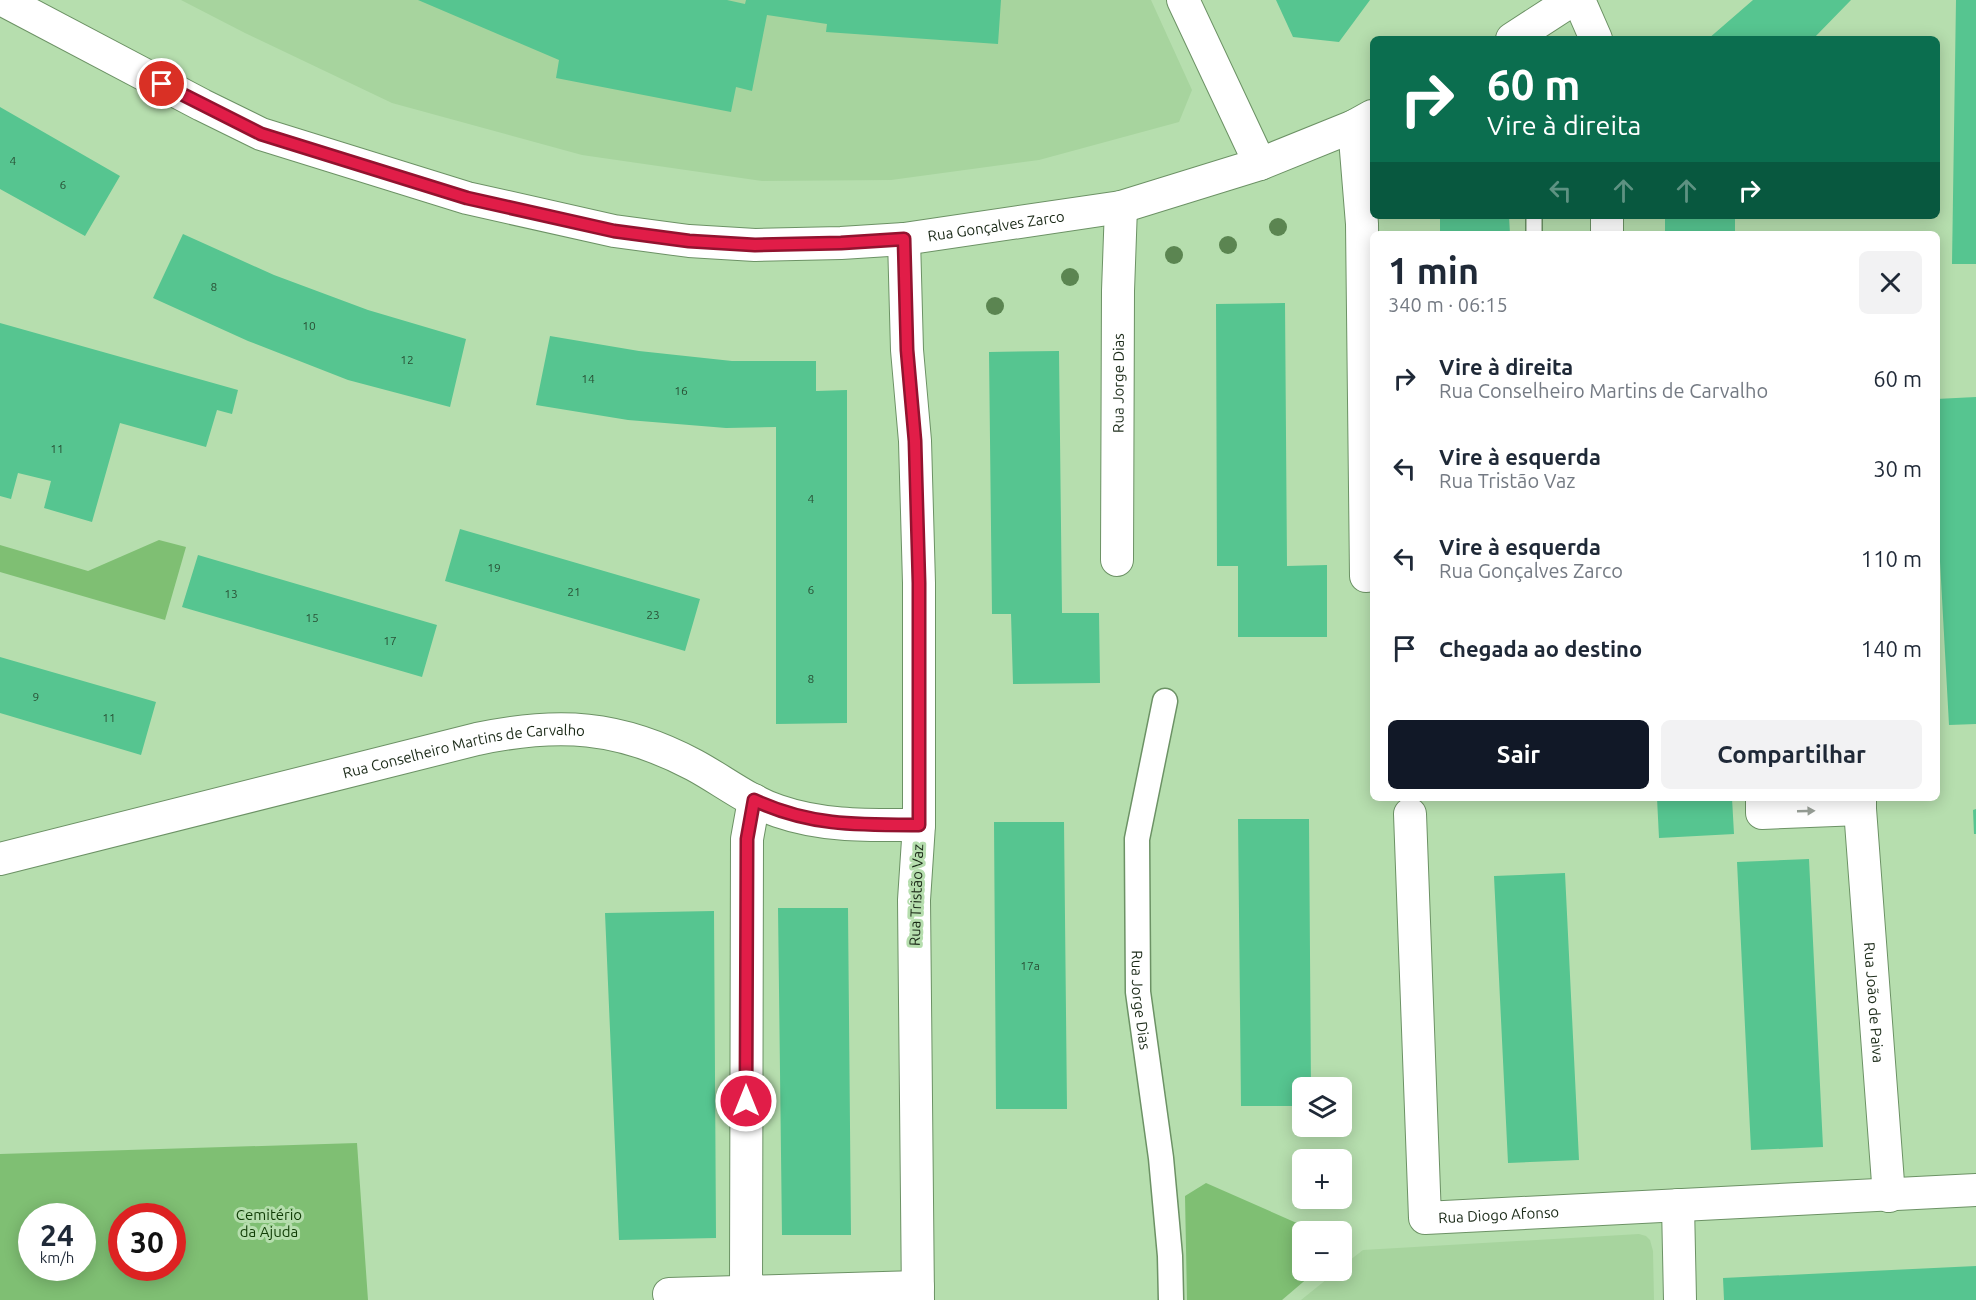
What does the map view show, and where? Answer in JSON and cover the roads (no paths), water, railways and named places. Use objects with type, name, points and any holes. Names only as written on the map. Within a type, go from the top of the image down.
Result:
[{"type":"street","name":"Rua Gonçalves Zarco","points":[[3,0],[261,134],[467,198],[614,231],[689,241],[755,245],[904,239],[1121,207],[1260,164],[1363,121]]},
{"type":"street","points":[[1183,0],[1260,164]]},
{"type":"street","points":[[1518,36],[1572,0]]},
{"type":"street","points":[[1579,0],[1595,36]]},
{"type":"street","points":[[1363,121],[1366,576]]},
{"type":"street","name":"Rua Jorge Dias","points":[[1117,560],[1118,291],[1121,207]]},
{"type":"street","name":"Rua Tristão Vaz","points":[[904,239],[907,350],[915,441],[919,583],[919,825],[914,900],[918,1293]]},
{"type":"street","name":"Rua Jorge Dias","points":[[1165,701],[1137,839],[1138,992],[1161,1158],[1170,1256],[1171,1300]]},
{"type":"street","name":"Rua Conselheiro Martins de Carvalho","points":[[0,859],[477,740],[514,732],[550,728],[587,730],[622,736],[657,748],[777,811],[810,820],[848,825],[919,825]]},
{"type":"street","points":[[746,1291],[747,839],[754,800]]},
{"type":"street","name":"Rua João de Paiva","points":[[1762,801],[1762,813],[1860,803],[1889,1196]]},
{"type":"street","name":"Rua Diogo Afonso","points":[[1410,814],[1425,1218],[1976,1190]]},
{"type":"street","points":[[1678,1205],[1680,1300]]},
{"type":"street","points":[[669,1294],[708,1296],[746,1291],[918,1293]]},
{"type":"park label","name":"Cemitério da Ajuda","points":[[269,1222]]}]
